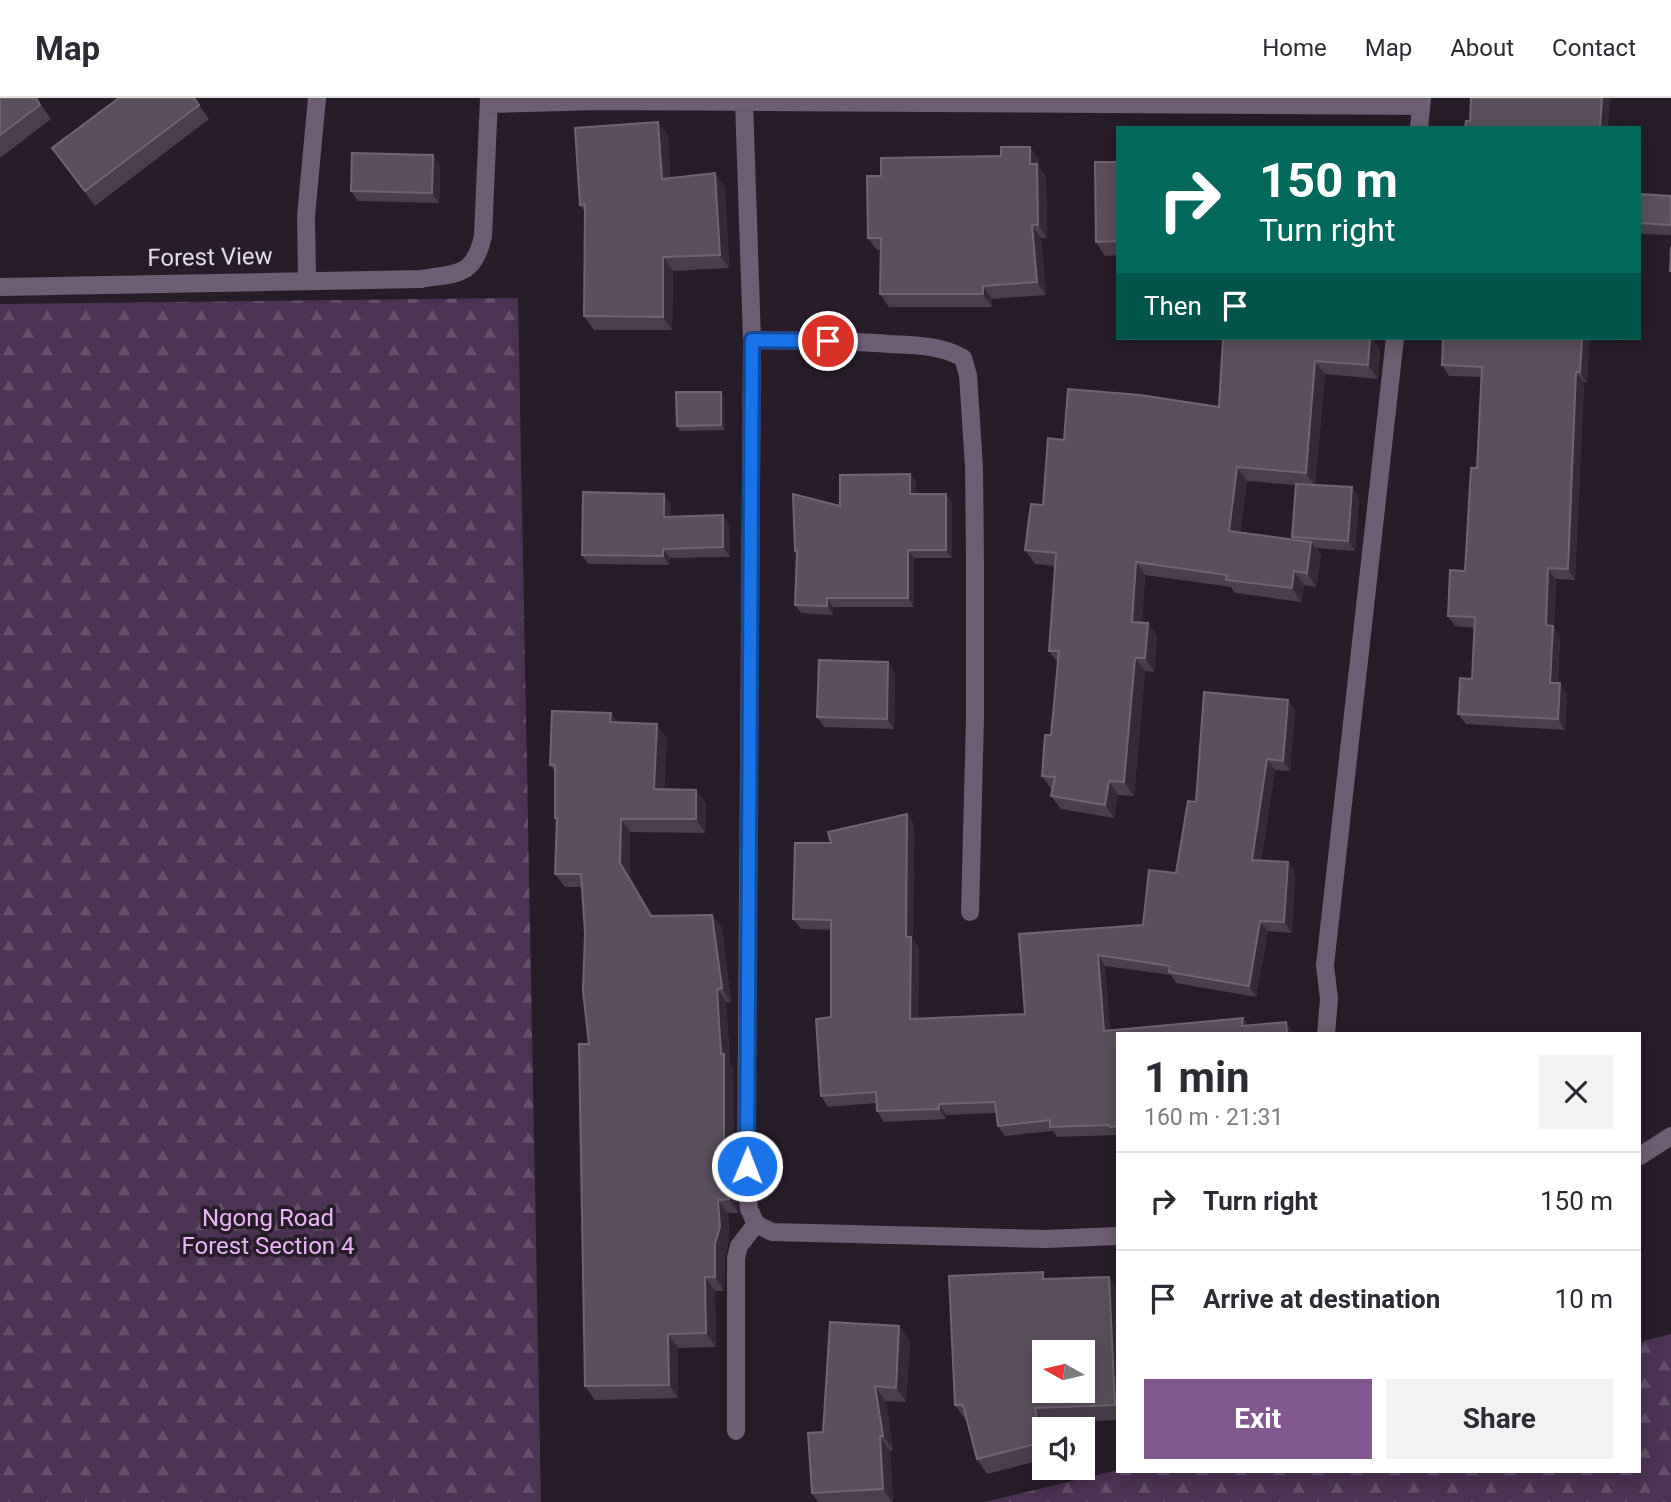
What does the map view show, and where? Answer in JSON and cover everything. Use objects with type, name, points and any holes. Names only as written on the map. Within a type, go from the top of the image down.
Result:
[{"type":"street","points":[[307,279],[306,216],[317,98]]},
{"type":"street","points":[[489,101],[600,99],[1422,102],[1419,126]]},
{"type":"street","name":"Forest View","points":[[0,287],[307,279],[421,279],[463,272],[471,266],[480,251],[483,236],[489,101]]},
{"type":"street","points":[[744,101],[752,340],[746,1184],[749,1209],[755,1224],[772,1232],[1046,1239],[1116,1236]]},
{"type":"street","points":[[752,340],[853,341],[934,347],[950,350],[962,358],[968,375],[974,494],[975,718],[970,912]]},
{"type":"street","points":[[1326,1032],[1329,999],[1325,965],[1395,340]]},
{"type":"street","points":[[1641,1155],[1671,1136]]},
{"type":"street","points":[[736,1432],[736,1258],[739,1246],[755,1224]]},
{"type":"green space","name":"Ngong Road Forest Section 4","points":[[518,298],[541,1502],[0,1502],[0,304]]},
{"type":"green space","points":[[1671,1334],[1671,1502],[985,1502],[1076,1480],[1095,1480],[1095,1476],[1116,1470],[1116,1473],[1641,1473],[1641,1342]]},
{"type":"building","points":[[0,98],[36,98],[40,105],[0,135]]},
{"type":"building","points":[[119,98],[194,98],[199,105],[85,191],[52,148]]},
{"type":"building","points":[[1471,98],[1602,98],[1600,126],[1465,126],[1466,121],[1470,121]]},
{"type":"building","points":[[658,122],[662,179],[715,173],[720,255],[663,257],[663,317],[584,316],[585,204],[580,205],[575,128]]},
{"type":"building","points":[[1001,147],[1030,147],[1030,164],[1037,164],[1038,225],[1032,225],[1037,282],[983,286],[983,294],[880,294],[881,238],[868,238],[867,176],[881,176],[881,158],[1001,156]]},
{"type":"building","points":[[352,153],[433,155],[432,193],[351,191]]},
{"type":"building","points":[[1095,162],[1116,162],[1116,241],[1096,242]]},
{"type":"building","points":[[1641,194],[1671,196],[1671,225],[1641,223]]},
{"type":"building","points":[[1223,340],[1370,340],[1368,365],[1315,361],[1306,473],[1237,467],[1229,531],[1311,542],[1307,573],[1294,571],[1292,588],[1226,580],[1227,575],[1136,562],[1132,622],[1148,623],[1145,658],[1135,658],[1124,782],[1109,781],[1105,805],[1051,796],[1055,777],[1042,776],[1045,735],[1051,735],[1059,651],[1049,651],[1056,553],[1025,550],[1031,504],[1043,505],[1048,438],[1064,440],[1068,389],[1140,395],[1219,407]]},
{"type":"building","points":[[1443,340],[1582,340],[1580,372],[1576,372],[1568,569],[1548,568],[1546,625],[1553,626],[1550,683],[1560,683],[1558,719],[1458,714],[1460,678],[1472,679],[1475,617],[1448,616],[1450,570],[1465,571],[1471,468],[1477,468],[1482,367],[1442,365]]},
{"type":"building","points":[[676,392],[721,392],[721,425],[677,426]]},
{"type":"building","points":[[910,474],[910,494],[946,494],[946,550],[908,550],[908,598],[827,598],[827,606],[795,605],[797,551],[793,494],[840,506],[840,475]]},
{"type":"building","points":[[1296,484],[1352,487],[1348,541],[1292,537]]},
{"type":"building","points":[[583,492],[664,494],[664,517],[723,515],[723,547],[663,549],[663,556],[582,555]]},
{"type":"building","points":[[819,660],[888,662],[887,719],[817,717]]},
{"type":"building","points":[[1204,692],[1288,700],[1283,761],[1267,759],[1252,860],[1288,862],[1284,922],[1260,921],[1249,986],[1169,972],[1170,966],[1098,955],[1104,1031],[1243,1018],[1242,1026],[1286,1022],[1287,1032],[1116,1032],[1116,1126],[1050,1127],[1050,1120],[998,1126],[995,1102],[939,1104],[939,1109],[877,1111],[876,1092],[821,1096],[816,1019],[831,1017],[831,920],[793,919],[795,843],[831,843],[828,832],[907,814],[906,937],[911,937],[910,1019],[1025,1014],[1019,934],[1143,925],[1149,870],[1176,873],[1188,801],[1196,802]]},
{"type":"building","points":[[552,711],[611,713],[610,722],[657,724],[654,789],[696,790],[696,819],[621,819],[620,863],[651,916],[712,915],[722,988],[717,989],[721,1054],[724,1054],[724,1162],[729,1199],[718,1200],[720,1227],[715,1244],[715,1277],[705,1277],[706,1333],[668,1334],[669,1385],[585,1386],[579,1044],[589,1044],[583,991],[585,933],[581,874],[555,874],[557,818],[555,765],[550,765]]},
{"type":"building","points":[[1043,1272],[1043,1279],[1109,1277],[1115,1405],[1035,1408],[1037,1417],[1032,1417],[1032,1445],[977,1459],[963,1405],[955,1405],[949,1276]]},
{"type":"building","points":[[830,1322],[899,1326],[896,1388],[875,1386],[883,1436],[880,1436],[883,1489],[812,1493],[808,1433],[823,1432]]},
{"type":"route","points":[[747,1166],[752,340],[828,341]]}]
